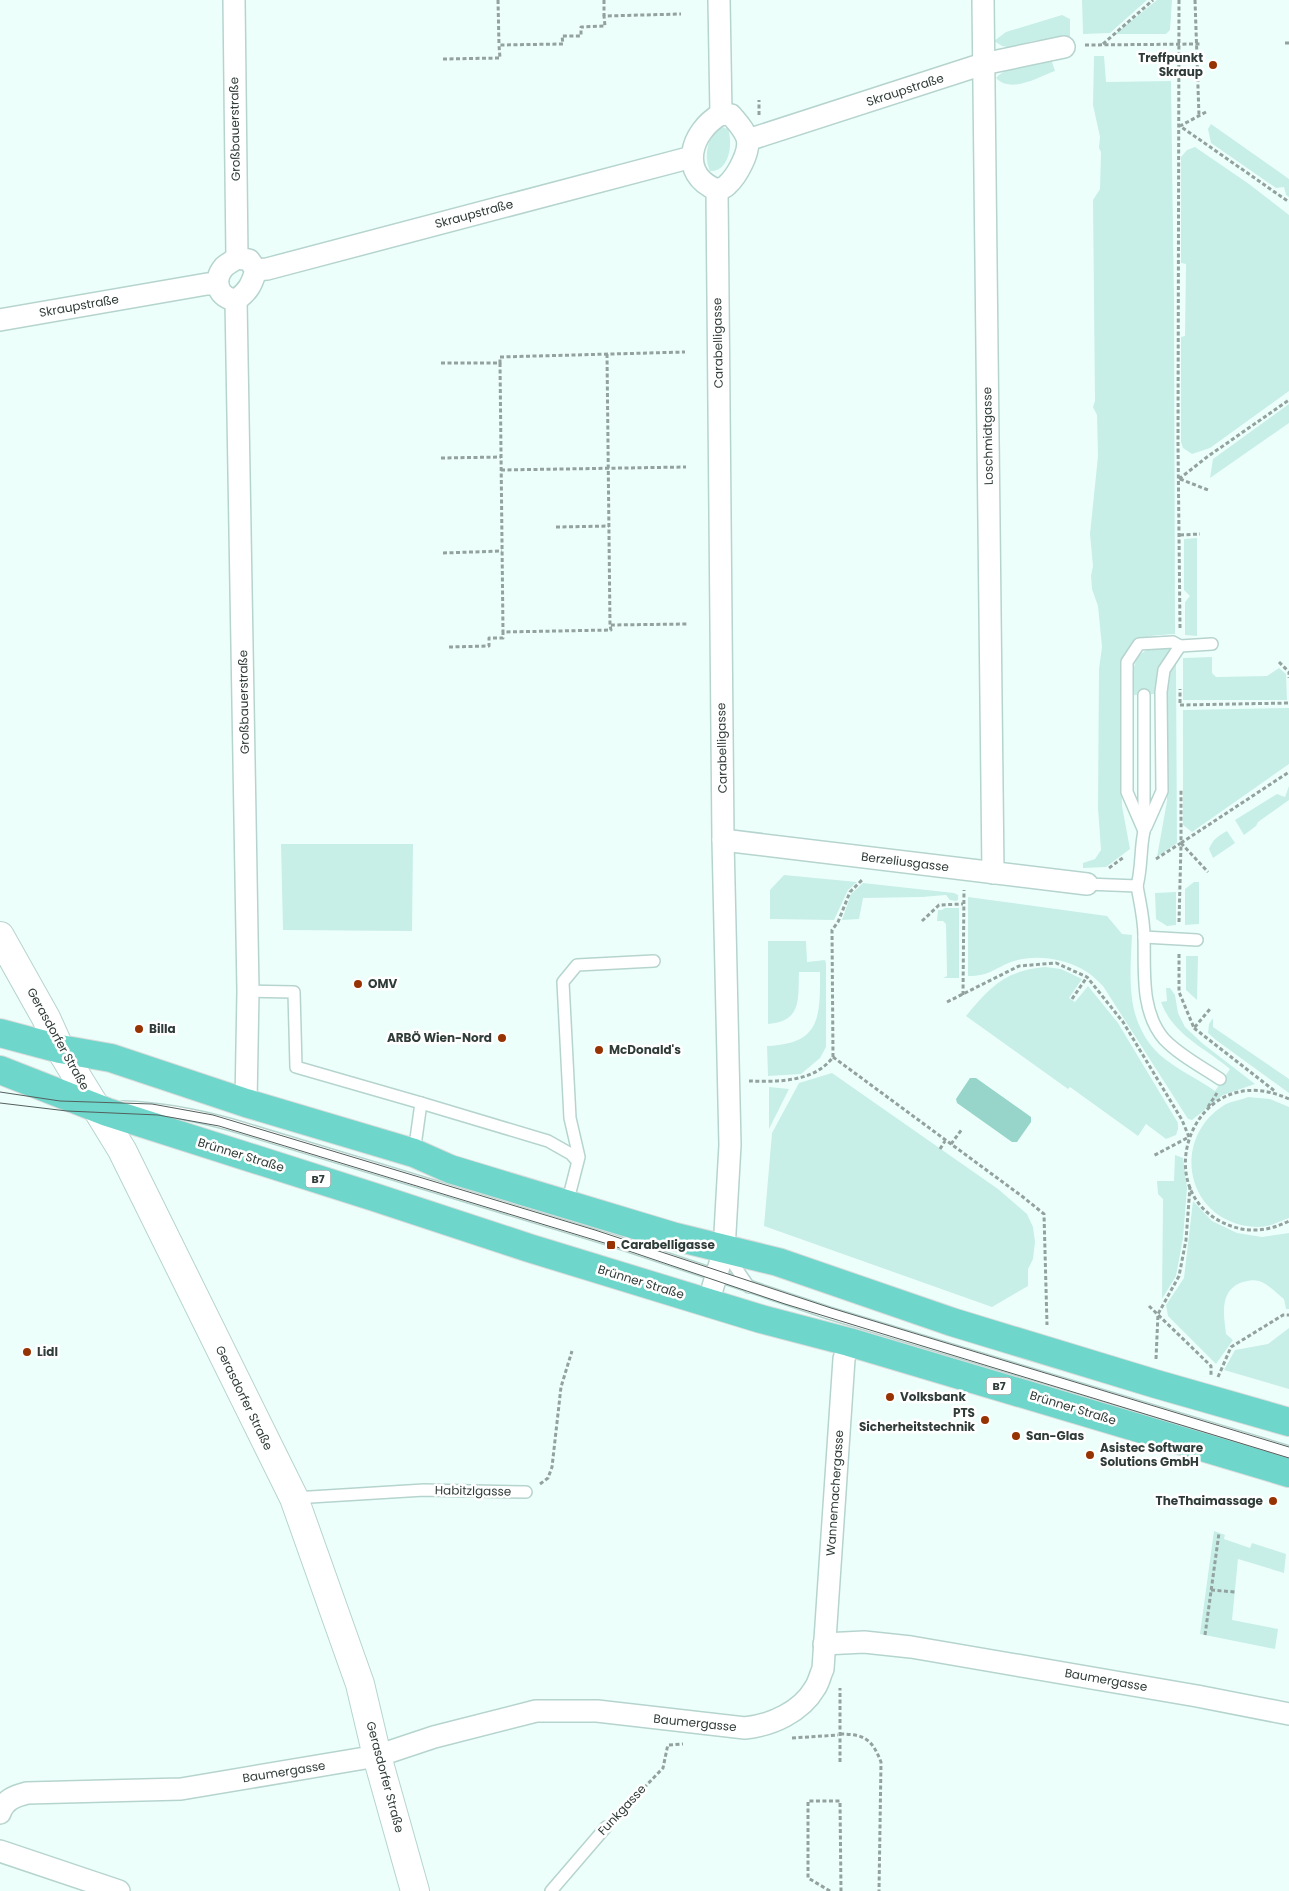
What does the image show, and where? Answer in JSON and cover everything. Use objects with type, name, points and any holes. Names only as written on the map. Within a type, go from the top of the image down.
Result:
[{"type":"main road","points":[[0,1033],[60,1049],[111,1058],[246,1103],[414,1153],[450,1169],[567,1204],[720,1262],[778,1262],[952,1322],[1289,1422]]},
{"type":"main road","name":"Brünner Straße","points":[[0,1070],[97,1108],[529,1248],[708,1303],[849,1342],[1289,1474]]},
{"type":"street","name":"Großbauerstraße","points":[[234,0],[238,258]]},
{"type":"street","points":[[719,0],[721,114]]},
{"type":"street","name":"Loschmidtgasse","points":[[983,0],[993,873]]},
{"type":"street","name":"Skraupstraße","points":[[748,140],[984,64],[1064,47]]},
{"type":"street","points":[[721,114],[731,115],[740,125],[748,140],[744,160],[726,186],[717,190],[705,186],[695,174],[692,157],[698,135],[709,121],[721,114]]},
{"type":"street","name":"Skraupstraße","points":[[256,270],[692,157]]},
{"type":"street","name":"Carabelligasse","points":[[708,1303],[720,1262],[730,1145],[723,840],[717,190]]},
{"type":"street","points":[[238,258],[249,260],[256,270],[252,285],[245,294],[236,300],[227,299],[222,295],[218,284],[224,267],[238,258]]},
{"type":"street","name":"Skraupstraße","points":[[0,320],[207,284],[218,284]]},
{"type":"street","name":"Großbauerstraße","points":[[236,300],[248,991],[246,1103]]},
{"type":"street","name":"Berzeliusgasse","points":[[723,840],[1087,884]]},
{"type":"street","name":"Gerasdorfer Straße","points":[[0,936],[46,1018],[60,1049],[122,1150],[294,1498],[360,1684],[415,1891]]},
{"type":"street","name":"Wannemachergasse","points":[[824,1644],[844,1359],[849,1342]]},
{"type":"street","name":"Baumergasse","points":[[0,1813],[13,1796],[27,1793],[181,1789],[378,1756],[434,1737],[536,1711],[597,1711],[745,1728],[762,1726],[781,1719],[806,1699],[816,1687],[822,1669],[824,1644],[864,1642],[912,1647],[1289,1714]]},
{"type":"street","points":[[0,1851],[119,1891]]},
{"type":"lane","points":[[1144,831],[1127,792],[1127,662],[1139,644],[1173,642],[1180,646],[1212,644]]},
{"type":"lane","points":[[1144,831],[1162,792],[1161,692],[1164,670],[1180,646]]},
{"type":"lane","points":[[1144,694],[1144,831],[1141,846],[1141,869],[1137,886],[1143,914],[1147,1004],[1154,1023],[1165,1039],[1220,1079]]},
{"type":"lane","points":[[1087,884],[1137,886]]},
{"type":"lane","points":[[1144,937],[1196,940]]},
{"type":"lane","points":[[567,1204],[578,1159],[570,1118],[564,982],[577,965],[654,961]]},
{"type":"lane","points":[[248,991],[294,992],[296,1067],[548,1141],[578,1159]]},
{"type":"lane","points":[[414,1153],[421,1103]]},
{"type":"lane","points":[[97,1108],[150,1108],[202,1117],[574,1229],[720,1262],[749,1287],[1289,1452]]},
{"type":"lane","points":[[720,1262],[749,1287]]},
{"type":"lane","name":"Habitzlgasse","points":[[294,1498],[424,1490],[526,1492]]},
{"type":"lane","name":"Funkgasse","points":[[551,1891],[606,1827]]},
{"type":"path","points":[[443,59],[500,58],[498,0]]},
{"type":"path","points":[[499,45],[562,44],[562,36],[581,36],[581,27],[605,26],[604,0]]},
{"type":"path","points":[[1103,44],[1153,0]]},
{"type":"path","points":[[1179,0],[1180,126],[1177,157],[1180,646]]},
{"type":"path","points":[[1195,0],[1199,116]]},
{"type":"path","points":[[604,16],[681,14]]},
{"type":"path","points":[[1064,47],[1103,44],[1198,44]]},
{"type":"path","points":[[1180,126],[1206,112]]},
{"type":"path","points":[[1180,126],[1289,202]]},
{"type":"path","points":[[449,647],[489,646],[489,638],[503,638],[500,357],[685,352]]},
{"type":"path","points":[[503,632],[611,630],[608,354]]},
{"type":"path","points":[[441,363],[500,363]]},
{"type":"path","points":[[1179,479],[1207,457],[1289,400]]},
{"type":"path","points":[[441,458],[501,457]]},
{"type":"path","points":[[501,470],[686,467]]},
{"type":"path","points":[[1179,479],[1208,490]]},
{"type":"path","points":[[556,527],[609,526]]},
{"type":"path","points":[[1180,535],[1200,534]]},
{"type":"path","points":[[443,552],[502,551]]},
{"type":"path","points":[[610,625],[688,624]]},
{"type":"path","points":[[1279,662],[1288,672],[1289,678]]},
{"type":"path","points":[[1180,685],[1180,714]]},
{"type":"path","points":[[1180,705],[1289,703]]},
{"type":"path","points":[[1141,869],[1289,772]]},
{"type":"path","points":[[1180,784],[1181,843],[1208,872]]},
{"type":"path","points":[[1087,884],[1141,846]]},
{"type":"path","points":[[729,1081],[766,1082],[804,1077],[827,1065],[833,1057],[832,930],[838,922],[850,892],[864,878],[870,857]]},
{"type":"path","points":[[963,994],[964,869]]},
{"type":"path","points":[[922,922],[939,905],[963,904]]},
{"type":"path","points":[[947,1002],[1018,966],[1056,964],[1087,977],[1123,1022],[1182,1120],[1189,1137]]},
{"type":"path","points":[[1072,1000],[1087,977]]},
{"type":"path","points":[[1194,1028],[1279,1094],[1289,1099]]},
{"type":"path","points":[[833,1057],[1044,1214],[1046,1325]]},
{"type":"path","points":[[1279,1094],[1257,1090],[1241,1091],[1223,1098],[1206,1110],[1196,1123],[1189,1137],[1185,1156],[1186,1174],[1190,1187],[1198,1201],[1211,1215],[1225,1224],[1244,1230],[1260,1230],[1278,1227],[1289,1221]]},
{"type":"path","points":[[951,1145],[962,1129]]},
{"type":"path","points":[[1153,1156],[1189,1137]]},
{"type":"path","points":[[940,1149],[945,1141]]},
{"type":"path","points":[[1156,1360],[1158,1314],[1179,1276],[1186,1240],[1190,1187]]},
{"type":"path","points":[[1150,1306],[1211,1366],[1211,1376]]},
{"type":"path","points":[[1218,1378],[1231,1347],[1283,1316],[1289,1315]]},
{"type":"path","name":"Habitzlgasse","points":[[526,1492],[548,1478],[552,1467],[561,1387],[572,1351]]},
{"type":"path","points":[[1205,1635],[1219,1533]]},
{"type":"path","points":[[1211,1590],[1235,1592]]},
{"type":"path","points":[[840,1679],[840,1762]]},
{"type":"path","name":"Funkgasse","points":[[606,1827],[663,1768],[674,1720]]},
{"type":"path","points":[[840,1734],[854,1734],[863,1737],[876,1750],[881,1762],[879,1891]]},
{"type":"path","points":[[830,1891],[808,1878],[808,1801],[840,1800],[841,1891]]},
{"type":"shaded area","points":[[1082,0],[1147,0],[1110,33],[1083,34]]},
{"type":"shaded area","points":[[1157,0],[1172,0],[1170,30],[1166,34],[1115,34]]},
{"type":"shaded area","points":[[1062,15],[1070,19],[1070,37],[1032,41],[1012,48],[1002,46],[994,41],[1006,32]]},
{"type":"shaded area","points":[[1094,56],[1104,56],[1106,82],[1171,81],[1175,634],[1155,635],[1141,639],[1129,648],[1120,666],[1122,806],[1130,849],[1106,867],[1083,868],[1083,863],[1095,859],[1101,850],[1098,808],[1099,669],[1102,647],[1098,606],[1092,589],[1091,576],[1093,566],[1090,534],[1098,456],[1097,415],[1093,407],[1095,401],[1093,200],[1100,189],[1101,152],[1099,148],[1100,137],[1093,105]]},
{"type":"shaded area","points":[[1051,59],[1055,71],[1025,83],[1002,83],[996,78],[1006,70]]},
{"type":"shaded area","points":[[1211,124],[1289,179],[1289,197],[1286,195],[1284,187],[1276,188],[1211,143],[1208,129]]},
{"type":"shaded area","points":[[719,126],[728,129],[730,148],[726,162],[722,167],[710,171],[707,159],[709,141]]},
{"type":"shaded area","points":[[1195,147],[1249,184],[1289,215],[1289,391],[1210,448],[1192,454],[1183,448],[1181,442],[1181,337],[1185,336],[1186,264],[1181,263],[1181,157],[1187,150]]},
{"type":"shaded area","points":[[1289,404],[1289,423],[1210,478],[1213,459]]},
{"type":"shaded area","points":[[1197,538],[1197,636],[1185,635],[1185,602],[1190,596],[1184,590],[1184,539]]},
{"type":"shaded area","points":[[1152,648],[1174,648],[1160,669],[1155,694],[1133,695],[1133,670],[1140,655]]},
{"type":"shaded area","points":[[1212,657],[1212,673],[1216,677],[1267,676],[1279,668],[1286,674],[1287,700],[1183,700],[1183,658]]},
{"type":"shaded area","points":[[1176,664],[1177,843],[1157,857],[1167,801],[1166,681],[1170,671]]},
{"type":"shaded area","points":[[1289,708],[1289,764],[1192,832],[1183,825],[1183,710]]},
{"type":"shaded area","points":[[1289,786],[1289,800],[1258,822],[1256,826],[1244,835],[1235,820],[1277,794],[1285,797]]},
{"type":"shaded area","points":[[1227,831],[1235,843],[1213,858],[1209,849],[1212,843]]},
{"type":"shaded area","points":[[281,844],[413,844],[412,931],[283,930]]},
{"type":"shaded area","points":[[784,875],[857,882],[848,890],[834,920],[770,919],[770,890]]},
{"type":"shaded area","points":[[1194,882],[1199,882],[1199,924],[1185,925],[1185,889]]},
{"type":"shaded area","points":[[863,883],[954,893],[958,895],[958,900],[950,900],[946,895],[863,898],[859,919],[842,920],[851,894]]},
{"type":"shaded area","points":[[1176,892],[1176,925],[1167,926],[1156,919],[1155,893]]},
{"type":"shaded area","points":[[968,897],[1107,916],[1122,934],[1132,935],[1131,984],[1135,1014],[1141,1029],[1160,1055],[1215,1091],[1230,1069],[1190,1040],[1173,1023],[1161,1002],[1167,1001],[1166,988],[1170,988],[1175,995],[1178,1013],[1185,1027],[1202,1043],[1255,1084],[1223,1095],[1192,1120],[1188,1119],[1103,986],[1085,971],[1066,962],[1047,958],[1029,958],[1011,962],[987,973],[968,976]]},
{"type":"shaded area","points":[[959,908],[959,978],[943,978],[947,976],[946,924],[943,921],[937,921],[938,910]]},
{"type":"shaded area","points":[[768,941],[806,941],[807,962],[825,960],[826,963],[826,1047],[820,1058],[801,1074],[768,1076],[767,1046],[785,1044],[798,1040],[808,1034],[814,1025],[817,1015],[820,972],[799,972],[798,1000],[792,1014],[787,1019],[768,1024]]},
{"type":"shaded area","points":[[1186,956],[1198,956],[1197,1000],[1186,990]]},
{"type":"shaded area","points":[[1045,967],[1061,969],[1082,979],[1069,998],[1075,1002],[1088,986],[1118,1023],[1178,1123],[1176,1135],[1166,1139],[1146,1124],[1138,1136],[1070,1087],[1068,1089],[966,1016],[983,996],[1000,981],[1020,972]]},
{"type":"shaded area","points":[[1213,1018],[1213,1027],[1289,1079],[1289,1093],[1208,1033],[1209,1024]]},
{"type":"shaded area","points":[[832,1073],[998,1189],[1027,1214],[1033,1227],[1035,1242],[1033,1259],[1028,1269],[1028,1286],[992,1307],[764,1226],[772,1133],[799,1083]]},
{"type":"shaded area","points":[[970,1078],[976,1078],[1031,1117],[1031,1122],[1017,1142],[1012,1142],[957,1103],[956,1099]]},
{"type":"shaded area","points":[[769,1087],[789,1089],[769,1129]]},
{"type":"shaded area","points":[[1248,1097],[1270,1099],[1289,1107],[1289,1218],[1264,1227],[1241,1225],[1221,1217],[1206,1204],[1197,1188],[1192,1170],[1192,1152],[1198,1133],[1209,1117],[1226,1104]]},
{"type":"shaded area","points":[[1175,1155],[1183,1158],[1187,1188],[1183,1238],[1176,1276],[1162,1299],[1163,1199],[1158,1194],[1157,1181],[1174,1181]]},
{"type":"shaded area","points":[[1193,1201],[1212,1221],[1237,1233],[1262,1237],[1289,1233],[1289,1309],[1286,1309],[1284,1299],[1269,1286],[1257,1280],[1249,1280],[1233,1287],[1226,1298],[1224,1312],[1226,1334],[1233,1340],[1216,1364],[1168,1316],[1166,1305],[1184,1278]]},
{"type":"shaded area","points":[[1289,1328],[1289,1389],[1224,1370],[1235,1350],[1268,1344]]},
{"type":"shaded area","points":[[1214,1531],[1225,1535],[1224,1539],[1250,1548],[1252,1543],[1286,1554],[1284,1573],[1238,1559],[1232,1620],[1278,1629],[1275,1649],[1200,1634]]},
{"type":"tram line","points":[[0,1092],[60,1101],[152,1104],[213,1115],[595,1230],[831,1308],[1289,1447]]},
{"type":"tram line","points":[[0,1103],[67,1111],[158,1115],[219,1126],[611,1245],[785,1304],[1289,1458]]},
{"type":"place","name":"Treffpunkt Skraup","points":[[1213,65]]},
{"type":"place","name":"OMV","points":[[358,984]]},
{"type":"place","name":"Billa","points":[[139,1029]]},
{"type":"place","name":"ARBÖ Wien-Nord","points":[[502,1038]]},
{"type":"place","name":"McDonald's","points":[[599,1050]]},
{"type":"place","name":"Carabelligasse","points":[[611,1245]]},
{"type":"place","name":"Lidl","points":[[27,1352]]},
{"type":"place","name":"Volksbank","points":[[890,1397]]},
{"type":"place","name":"PTS Sicherheitstechnik","points":[[985,1420]]},
{"type":"place","name":"San-Glas","points":[[1016,1436]]},
{"type":"place","name":"Asistec Software Solutions GmbH","points":[[1090,1455]]},
{"type":"place","name":"TheThaimassage","points":[[1273,1501]]}]
